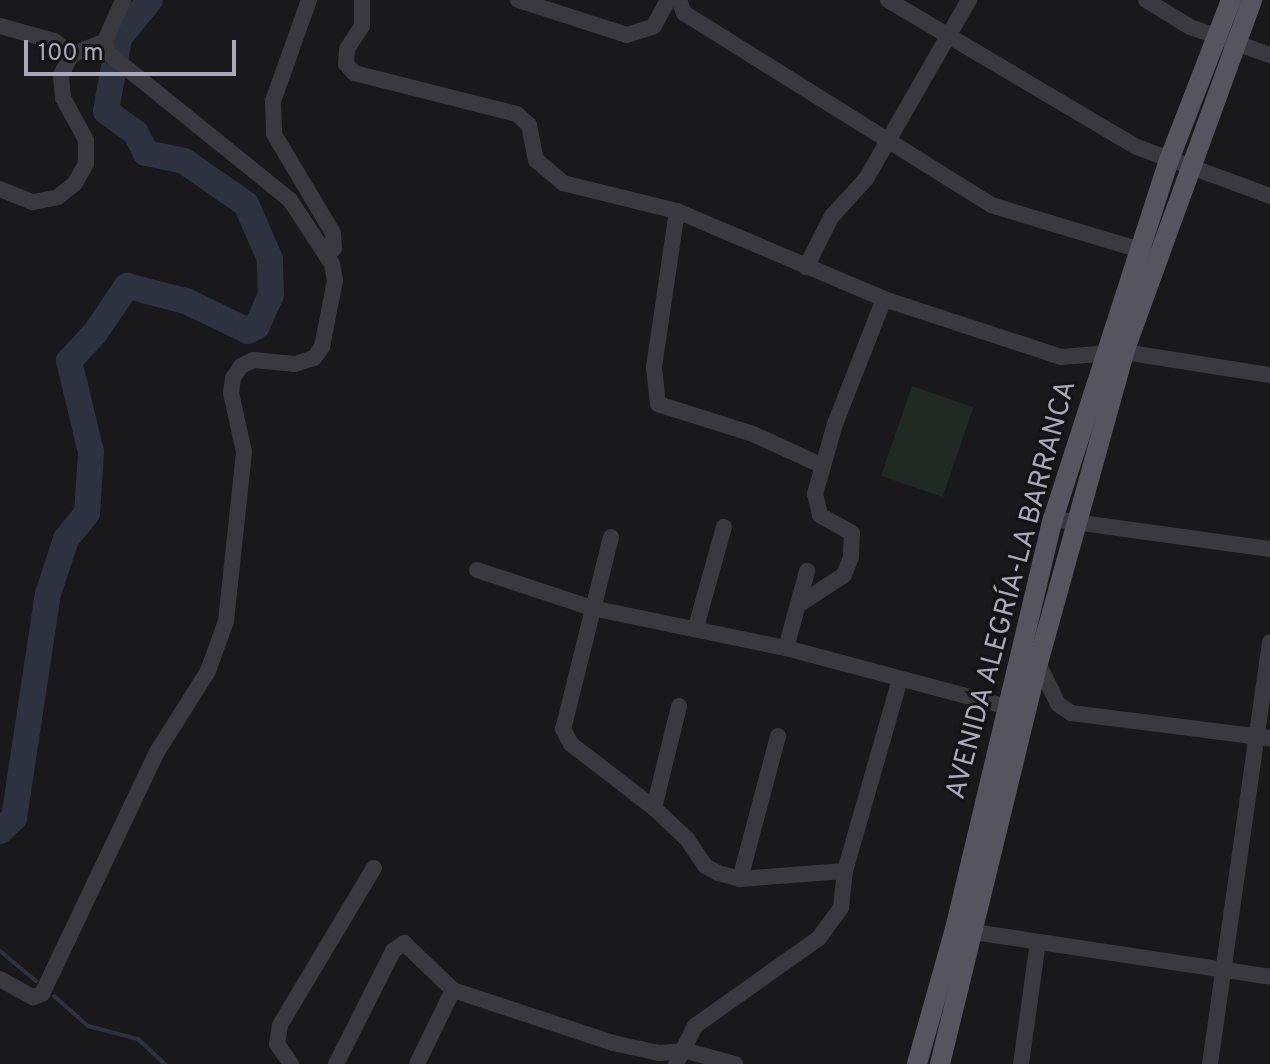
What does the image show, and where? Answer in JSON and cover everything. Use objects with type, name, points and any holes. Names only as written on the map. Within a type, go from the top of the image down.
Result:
[{"type":"main road","name":"AVENIDA ALEGRÍA-LA BARRANCA","points":[[917,1064],[965,931],[1124,352],[1150,253],[1169,160],[1231,0]]},
{"type":"main road","name":"AVENIDA ALEGRÍA-LA BARRANCA","points":[[940,1064],[1008,707],[1053,519],[1102,357],[1189,169],[1252,0]]},
{"type":"street","points":[[0,979],[33,997],[42,994],[157,752],[218,649],[244,452],[231,393],[233,378],[241,366],[254,360],[295,364],[314,358],[322,347],[335,280],[327,257],[290,200],[141,83],[108,53],[105,41],[123,0]]},
{"type":"street","points":[[309,0],[273,101],[274,134],[333,233],[334,248],[327,257]]},
{"type":"street","points":[[362,0],[362,26],[347,49],[346,64],[354,73],[506,108],[529,125],[536,160],[563,183],[677,211],[884,299],[1061,357],[1102,357],[1124,352],[1270,375]]},
{"type":"street","points":[[518,0],[627,35],[654,26],[668,0]]},
{"type":"street","points":[[679,0],[684,13],[991,205],[1150,253]]},
{"type":"street","points":[[888,0],[948,38],[1169,160],[1270,196]]},
{"type":"street","points":[[806,267],[832,216],[866,179],[969,0]]},
{"type":"street","points":[[1146,0],[1235,46],[1270,55]]},
{"type":"street","points":[[0,26],[54,41],[71,55]]},
{"type":"street","points":[[0,189],[33,202],[58,197],[75,183],[86,164],[86,140],[63,98],[61,75],[71,55],[105,41]]},
{"type":"street","points":[[677,211],[654,367],[658,404],[753,434],[823,466]]},
{"type":"street","points":[[798,605],[844,575],[851,557],[852,533],[816,510],[823,466],[884,299]]},
{"type":"street","points":[[1053,519],[1270,549]]},
{"type":"street","points":[[696,627],[724,527]]},
{"type":"street","points":[[611,537],[563,729],[571,744],[654,808],[687,839],[705,866],[740,879],[845,871]]},
{"type":"street","points":[[477,570],[592,608],[786,648],[1008,707]]},
{"type":"street","points":[[786,648],[807,571]]},
{"type":"street","points":[[1024,641],[1058,704],[1071,713],[1263,738]]},
{"type":"street","points":[[1210,1064],[1263,738],[1270,642]]},
{"type":"street","points":[[677,1058],[695,1026],[819,938],[841,908],[845,871],[900,679]]},
{"type":"street","points":[[654,808],[679,706]]},
{"type":"street","points":[[740,879],[778,736]]},
{"type":"street","points":[[291,1064],[277,1044],[280,1025],[374,868]]},
{"type":"street","points":[[965,931],[1270,977]]},
{"type":"street","points":[[1021,1064],[1038,942]]},
{"type":"street","points":[[336,1064],[393,951],[404,943],[453,990],[613,1043],[677,1058],[735,1064]]},
{"type":"street","points":[[417,1064],[453,990]]},
{"type":"shaded area","points":[[912,386],[973,407],[943,497],[881,476]]},
{"type":"waterway","points":[[0,831],[14,818],[48,594],[66,539],[87,513],[91,452],[69,361],[95,333],[127,286],[186,301],[248,331],[257,326],[271,295],[270,259],[246,204],[184,161],[146,153],[136,133],[106,111],[119,38],[150,0]]},
{"type":"waterway","points":[[0,951],[36,981]]},
{"type":"waterway","points":[[54,996],[88,1026],[138,1039],[165,1064]]}]
